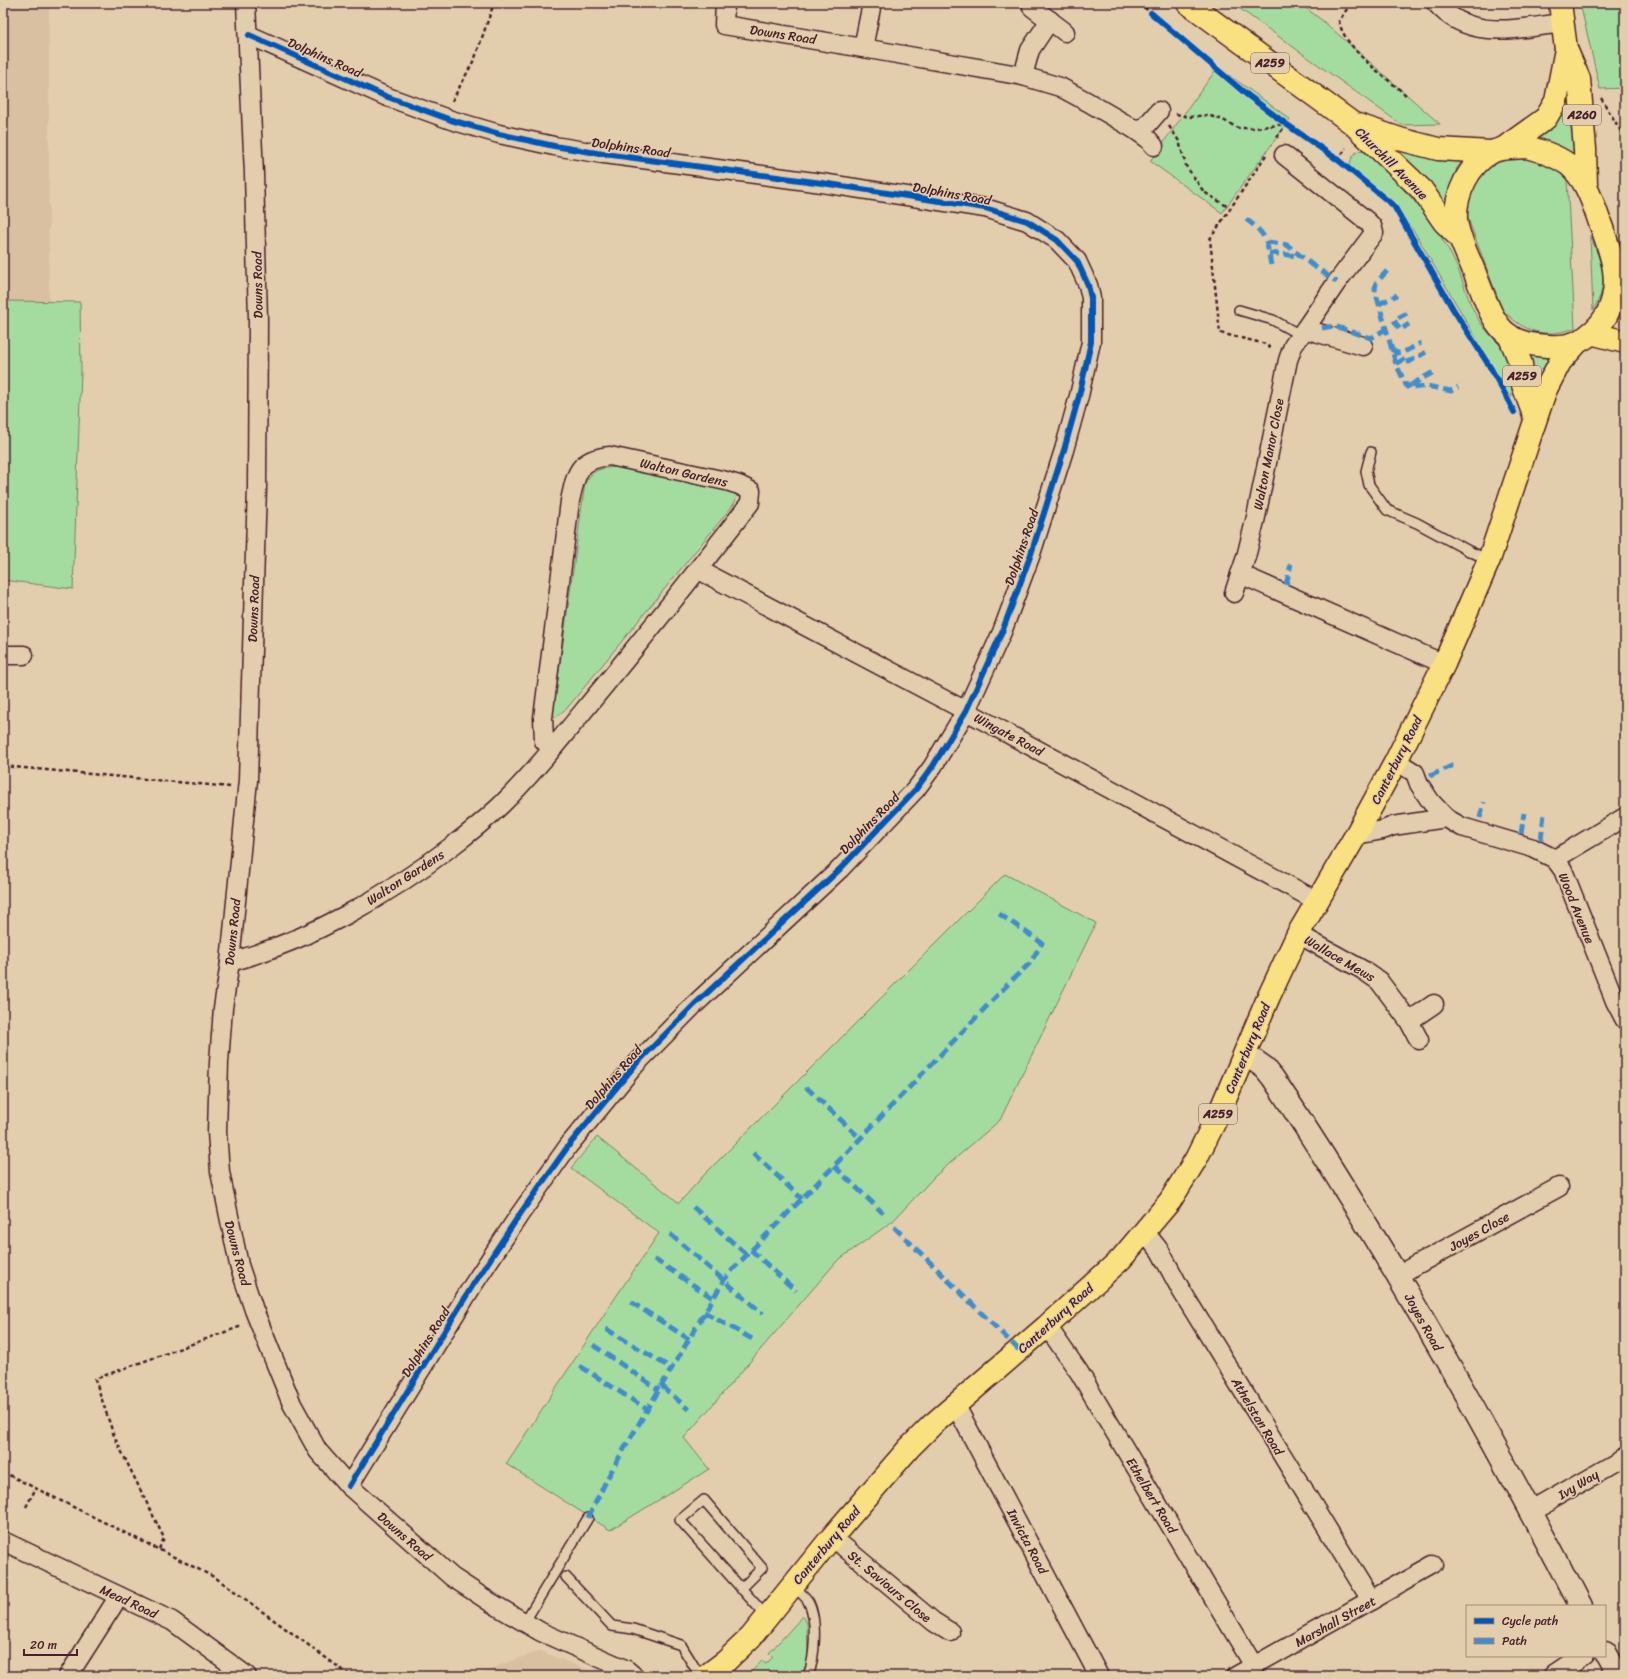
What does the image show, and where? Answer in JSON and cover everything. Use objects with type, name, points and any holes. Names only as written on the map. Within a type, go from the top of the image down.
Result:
[{"type":"main road","name":"Churchill Avenue","points":[[1188,3],[1352,123],[1422,190],[1444,222],[1462,240]]},
{"type":"main road","name":"A260","points":[[1562,13],[1566,49],[1579,79],[1585,148],[1586,185]]},
{"type":"main road","name":"A260","points":[[1498,150],[1546,118],[1556,101],[1566,49]]},
{"type":"main road","name":"Churchill Avenue","points":[[1352,123],[1403,140],[1438,149],[1498,150],[1527,147],[1555,157],[1569,165],[1586,185]]},
{"type":"main road","points":[[1498,150],[1471,171],[1464,181],[1460,194],[1456,220],[1462,240],[1495,320],[1509,335],[1527,343],[1556,346],[1584,338],[1625,342]]},
{"type":"main road","points":[[1586,185],[1612,255],[1625,280]]},
{"type":"main road","name":"Canterbury Road","points":[[706,1676],[735,1653],[909,1448],[932,1425],[956,1406],[1121,1259],[1170,1201],[1196,1159],[1221,1109],[1269,996],[1298,934],[1356,835],[1396,761],[1444,664],[1489,560],[1545,391],[1560,362],[1602,322],[1611,307],[1615,292],[1615,276],[1612,255]]},
{"type":"main road","name":"A259","points":[[1509,335],[1521,364],[1523,385],[1535,418]]},
{"type":"street","name":"Downs Road","points":[[246,3],[249,35],[258,319],[257,487],[248,780],[230,962],[222,1016],[217,1132],[220,1172],[239,1265],[254,1310],[292,1404],[318,1451],[349,1486],[452,1577],[524,1623],[616,1664],[634,1676]]},
{"type":"street","name":"Downs Road","points":[[725,3],[724,25],[1023,76],[1060,87],[1134,129],[1148,139],[1154,146]]},
{"type":"street","points":[[863,48],[872,3]]},
{"type":"street","points":[[1436,3],[1449,16],[1473,27],[1498,31],[1562,13]]},
{"type":"street","points":[[1032,7],[1066,32]]},
{"type":"street","points":[[1023,76],[1030,50],[1050,20]]},
{"type":"street","name":"Dolphins Road","points":[[249,35],[385,96],[451,120],[499,134],[554,146],[622,157],[822,183],[985,208],[1027,221],[1056,240],[1077,261],[1088,285],[1091,298],[1091,342],[1079,396],[1064,450],[1031,554],[1002,632],[966,711],[933,766],[896,812],[840,869],[694,1005],[635,1065],[569,1145],[520,1214],[473,1285],[349,1486]]},
{"type":"street","points":[[1134,129],[1143,128],[1159,111]]},
{"type":"street","name":"Walton Manor Close","points":[[1234,592],[1256,517],[1288,360],[1293,346],[1337,282],[1374,233],[1372,226],[1367,221],[1275,150]]},
{"type":"street","points":[[1303,332],[1362,346]]},
{"type":"street","name":"Walton Gardens","points":[[230,962],[254,955],[316,931],[392,888],[430,863],[498,808],[552,749],[699,570],[750,503],[750,491],[739,485],[726,481],[610,456],[595,458],[584,465],[576,474],[570,501],[542,718],[544,741],[552,749]]},
{"type":"street","name":"Wingate Road","points":[[699,570],[966,711],[1318,901]]},
{"type":"street","points":[[1240,574],[1444,664]]},
{"type":"street","points":[[3,655],[24,655]]},
{"type":"street","name":"Wood Avenue","points":[[1396,761],[1415,773],[1419,784],[1431,802],[1446,818],[1462,827],[1533,848],[1555,859],[1563,870],[1615,1001],[1625,1020]]},
{"type":"street","points":[[1555,859],[1625,817]]},
{"type":"street","points":[[1356,835],[1383,830],[1394,826],[1446,818]]},
{"type":"street","name":"Wallace Mews","points":[[1298,934],[1379,980],[1409,1021],[1419,1040]]},
{"type":"street","points":[[1409,1021],[1434,1004]]},
{"type":"street","name":"Joyes Road","points":[[1245,1054],[1264,1068],[1273,1078],[1342,1184],[1398,1275],[1531,1512],[1579,1605]]},
{"type":"street","name":"Joyes Close","points":[[1398,1275],[1559,1186]]},
{"type":"street","name":"Athelstan Road","points":[[1145,1232],[1160,1251],[1181,1290],[1371,1600]]},
{"type":"street","name":"Ethelbert Road","points":[[1047,1326],[1078,1372],[1254,1666]]},
{"type":"street","name":"Invicta Road","points":[[956,1406],[1099,1676]]},
{"type":"street","name":"Ivy Way","points":[[1531,1512],[1625,1457]]},
{"type":"street","name":"St. Saviours Close","points":[[832,1537],[934,1622],[950,1632]]},
{"type":"street","name":"Mead Road","points":[[3,1541],[172,1621],[247,1676]]},
{"type":"street","name":"Marshall Street","points":[[1236,1676],[1433,1565]]},
{"type":"street","points":[[68,1676],[119,1596]]},
{"type":"street","points":[[1606,1656],[1617,1676]]},
{"type":"street","points":[[1554,1676],[1582,1657]]},
{"type":"lane","points":[[1239,310],[1273,320],[1303,332]]},
{"type":"lane","points":[[1371,452],[1366,471],[1369,485],[1387,510],[1417,523],[1470,552],[1489,560]]},
{"type":"lane","points":[[741,1589],[762,1568],[704,1500],[680,1520],[741,1589],[767,1617]]},
{"type":"lane","points":[[524,1623],[588,1518]]},
{"type":"lane","points":[[566,1577],[612,1626],[633,1629],[681,1645],[700,1676]]},
{"type":"lane","points":[[792,1586],[808,1602],[812,1617],[815,1635],[814,1652],[808,1676]]},
{"type":"path","points":[[448,107],[456,95],[474,58],[494,3]]},
{"type":"path","points":[[1139,3],[1157,18]]},
{"type":"path","points":[[1351,3],[1339,21],[1340,30],[1353,49],[1407,96]]},
{"type":"path","points":[[1579,79],[1590,79],[1625,138]]},
{"type":"path","points":[[1159,111],[1189,117],[1207,115],[1223,120],[1238,128],[1254,128],[1286,124]]},
{"type":"path","points":[[1159,111],[1179,141],[1186,166],[1204,192],[1230,208]]},
{"type":"path","points":[[1280,120],[1292,129]]},
{"type":"path","points":[[1275,353],[1266,344],[1220,333],[1210,238],[1230,208],[1275,150],[1286,124]]},
{"type":"path","points":[[1338,160],[1346,148]]},
{"type":"path","points":[[1332,156],[1344,165]]},
{"type":"path","points":[[3,766],[235,786]]},
{"type":"path","points":[[159,1549],[164,1538],[114,1436],[95,1379],[246,1325]]},
{"type":"path","points":[[3,1472],[216,1578],[351,1676]]},
{"type":"path","points":[[26,1507],[36,1488]]},
{"type":"shaded area","points":[[3,3],[49,3],[49,302],[3,301]]},
{"type":"shaded area","points":[[540,1651],[593,1672],[593,1676],[476,1676],[508,1662]]},
{"type":"green space","points":[[1232,3],[1299,3],[1323,21],[1440,124],[1402,125]]},
{"type":"green space","points":[[1580,3],[1625,3],[1625,88],[1600,89]]},
{"type":"green space","points":[[1218,67],[1290,119],[1222,213],[1150,161]]},
{"type":"green space","points":[[1567,85],[1573,86],[1576,156],[1534,141]]},
{"type":"green space","points":[[1393,145],[1463,160],[1457,168],[1448,194],[1446,206],[1391,149]]},
{"type":"green space","points":[[1362,150],[1403,189],[1427,217],[1448,248],[1459,272],[1471,306],[1478,319],[1484,328],[1501,346],[1510,361],[1514,378],[1511,398],[1415,233],[1395,205],[1363,183],[1349,168],[1354,154]]},
{"type":"green space","points":[[1529,157],[1549,166],[1567,179],[1575,328],[1554,333],[1544,333],[1526,328],[1510,317],[1502,309],[1467,216],[1468,199],[1472,186],[1481,174],[1489,167],[1503,160]]},
{"type":"green space","points":[[1590,235],[1601,264],[1603,281],[1602,290],[1593,310]]},
{"type":"green space","points":[[3,301],[80,302],[81,371],[73,589],[3,580]]},
{"type":"green space","points":[[1527,352],[1551,357],[1545,365],[1535,389],[1530,388]]},
{"type":"green space","points":[[615,467],[735,492],[737,496],[734,504],[568,707],[556,717],[553,715],[585,483],[597,470]]},
{"type":"green space","points":[[1005,874],[1096,923],[1000,1120],[935,1176],[893,1221],[837,1261],[684,1438],[709,1469],[610,1530],[506,1464],[659,1233],[571,1168],[597,1137],[679,1203],[705,1174]]},
{"type":"green space","points":[[803,1616],[807,1623],[808,1657],[803,1676],[747,1676],[762,1661],[766,1664],[773,1657],[769,1653]]},
{"type":"marked path","points":[[1401,8],[1404,3]]},
{"type":"marked path","points":[[1246,219],[1262,234],[1265,239],[1271,265]]},
{"type":"marked path","points":[[1268,242],[1287,245],[1311,264]]},
{"type":"marked path","points":[[1269,253],[1300,256]]},
{"type":"marked path","points":[[1309,266],[1311,264],[1337,282]]},
{"type":"marked path","points":[[1387,271],[1376,283],[1375,290],[1396,364],[1407,387],[1411,385],[1412,388],[1427,386],[1451,391],[1458,387]]},
{"type":"marked path","points":[[1379,304],[1397,295]]},
{"type":"marked path","points":[[1407,313],[1394,320],[1400,330],[1409,324]]},
{"type":"marked path","points":[[1322,328],[1334,326],[1371,338],[1386,329]]},
{"type":"marked path","points":[[1391,349],[1397,353],[1404,352],[1421,343]]},
{"type":"marked path","points":[[1396,364],[1407,357],[1409,362],[1426,352]]},
{"type":"marked path","points":[[1411,385],[1437,370]]},
{"type":"marked path","points":[[1286,585],[1291,564]]},
{"type":"marked path","points":[[1430,776],[1454,765]]},
{"type":"marked path","points":[[1480,818],[1484,802]]},
{"type":"marked path","points":[[1521,834],[1524,813]]},
{"type":"marked path","points":[[1541,840],[1544,814]]},
{"type":"marked path","points":[[588,1518],[624,1449],[724,1280],[1009,983],[1030,963],[1042,943],[995,911]]},
{"type":"marked path","points":[[806,1087],[860,1138]]},
{"type":"marked path","points":[[753,1153],[802,1199]]},
{"type":"marked path","points":[[834,1166],[883,1213]]},
{"type":"marked path","points":[[693,1207],[747,1255]]},
{"type":"marked path","points":[[894,1227],[1019,1350]]},
{"type":"marked path","points":[[670,1234],[763,1314]]},
{"type":"marked path","points":[[751,1250],[796,1291]]},
{"type":"marked path","points":[[654,1259],[713,1298]]},
{"type":"marked path","points":[[631,1302],[689,1339]]},
{"type":"marked path","points":[[704,1312],[754,1340]]},
{"type":"marked path","points":[[606,1329],[671,1368]]},
{"type":"marked path","points":[[593,1345],[659,1390]]},
{"type":"marked path","points":[[580,1366],[648,1410]]},
{"type":"marked path","points":[[662,1386],[689,1410]]},
{"type":"cycle path","points":[[1151,13],[1246,94],[1338,160],[1394,206],[1453,309],[1490,367],[1514,412]]},
{"type":"cycle path","points":[[249,35],[385,96],[451,120],[499,134],[554,146],[597,153],[822,183],[985,208],[1027,221],[1057,240],[1077,261],[1088,285],[1091,298],[1091,342],[1079,396],[1064,450],[1031,554],[1002,632],[966,711],[933,766],[916,789],[840,869],[694,1005],[635,1065],[569,1145],[520,1214],[473,1285],[349,1486]]}]
